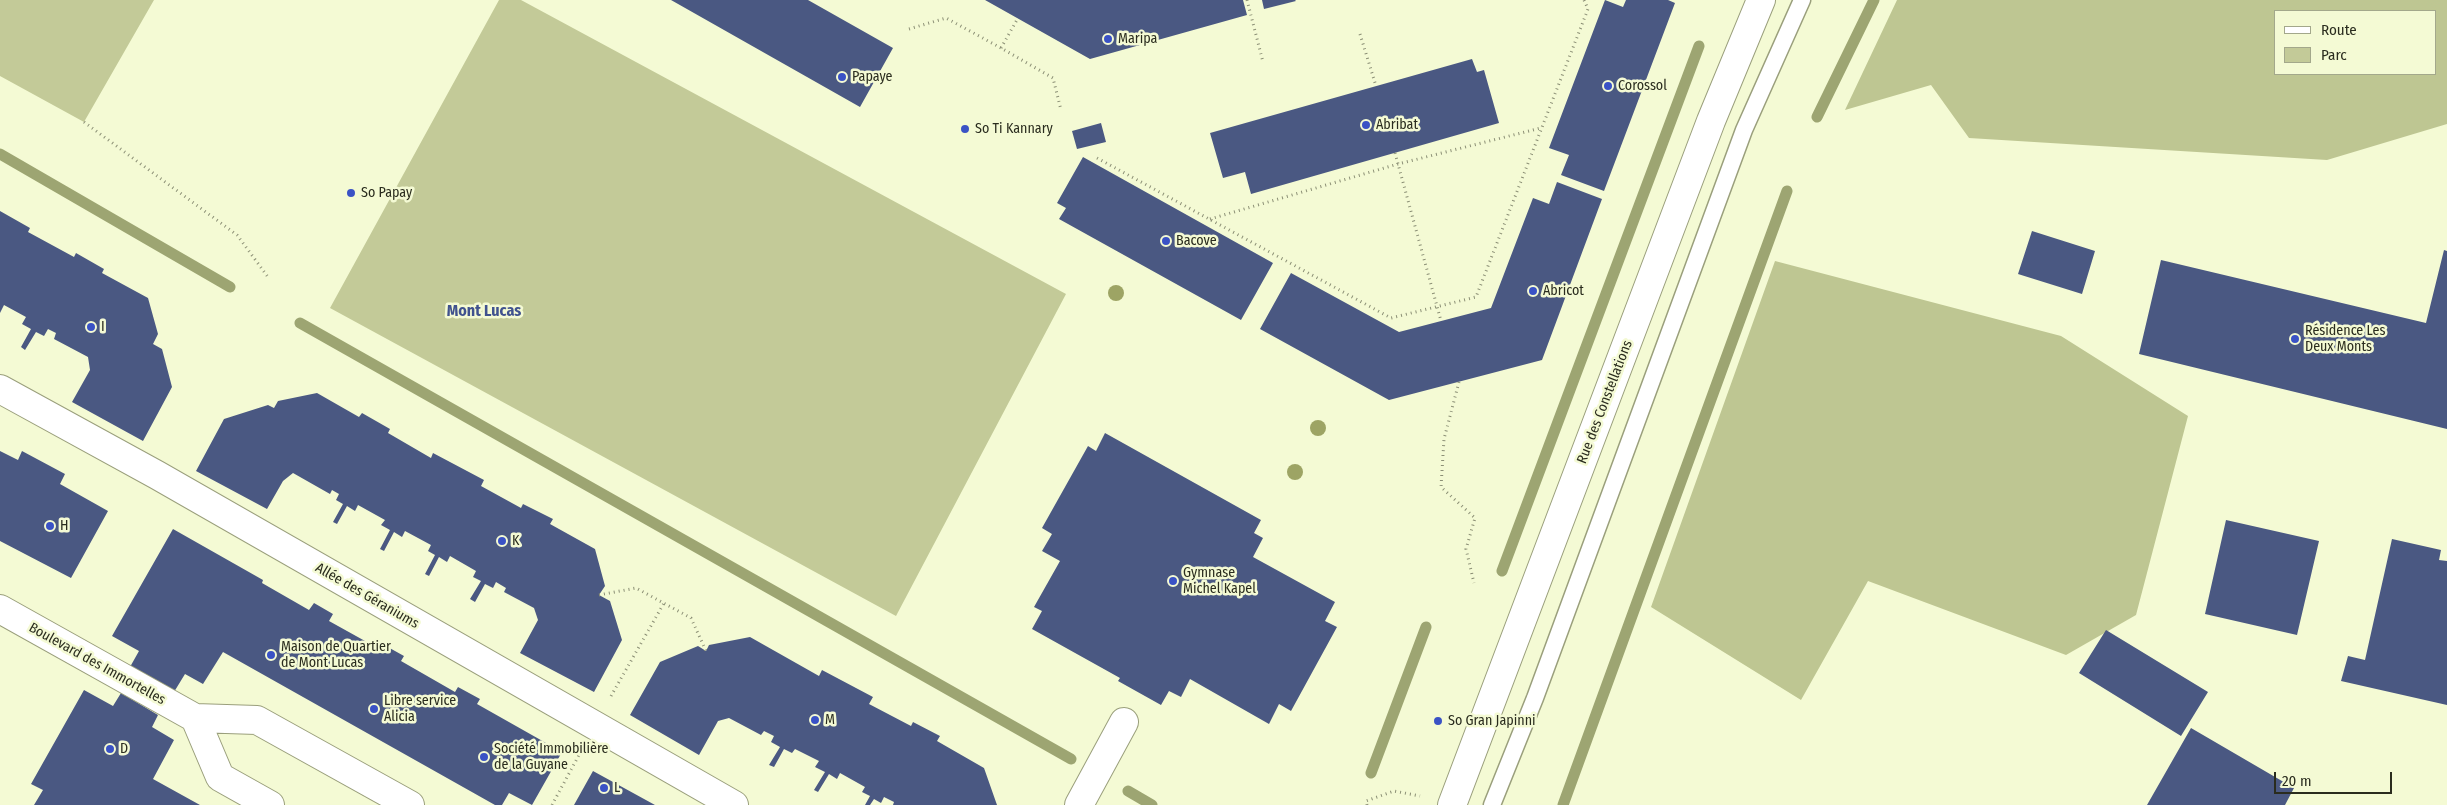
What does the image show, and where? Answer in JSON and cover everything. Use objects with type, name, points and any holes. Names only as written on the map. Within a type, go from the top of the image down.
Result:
[{"type":"street","name":"Rue des Constellations","points":[[1452,805],[1711,122],[1761,0]]},
{"type":"street","name":"Allée des Géraniums","points":[[0,388],[157,475],[734,805]]},
{"type":"street","name":"Boulevard des Immortelles","points":[[0,609],[195,718],[257,720],[410,805]]},
{"type":"street","points":[[195,718],[220,777],[270,805]]},
{"type":"street","points":[[1079,805],[1124,722]]},
{"type":"lane","points":[[1492,805],[1542,679],[1741,139],[1802,0]]},
{"type":"path","points":[[1247,0],[1263,62]]},
{"type":"path","points":[[1097,158],[1391,318],[1476,298],[1588,9],[1584,0]]},
{"type":"path","points":[[910,29],[946,18],[1053,78],[1061,110]]},
{"type":"path","points":[[1001,48],[1018,18]]},
{"type":"path","points":[[1360,34],[1376,86]]},
{"type":"path","points":[[84,122],[236,235],[268,277]]},
{"type":"path","points":[[1209,220],[1398,164],[1542,128]]},
{"type":"path","points":[[1395,153],[1441,321]]},
{"type":"path","points":[[1459,382],[1444,440],[1441,487],[1475,518],[1466,549],[1474,583]]},
{"type":"path","points":[[599,595],[636,588],[691,618],[706,651]]},
{"type":"path","points":[[607,703],[664,603]]},
{"type":"path","points":[[552,805],[582,750]]},
{"type":"path","points":[[1367,805],[1366,801],[1394,791]]},
{"type":"green space","points":[[0,0],[154,0],[84,122],[0,76]]},
{"type":"green space","points":[[499,0],[521,0],[1066,294],[896,616],[330,308]]},
{"type":"green space","points":[[1897,0],[2447,0],[2447,124],[2327,160],[1969,138],[1931,85],[1845,110]]},
{"type":"green space","points":[[1775,261],[2061,336],[2188,416],[2136,615],[2066,655],[1868,581],[1801,700],[1651,607]]},
{"type":"building","name":"Papaye","points":[[671,0],[808,0],[893,48],[860,107]]},
{"type":"building","name":"Maripa","points":[[985,0],[1243,0],[1247,15],[1090,59]]},
{"type":"building","points":[[1262,0],[1295,0],[1296,1],[1264,9]]},
{"type":"building","name":"Corossol","points":[[1605,0],[1623,7],[1626,0],[1668,0],[1675,3],[1604,191],[1561,175],[1569,155],[1549,148]]},
{"type":"building","name":"Abribat","points":[[1472,59],[1477,72],[1484,70],[1499,123],[1251,194],[1245,172],[1223,178],[1210,133]]},
{"type":"building","points":[[1101,123],[1106,142],[1077,149],[1072,131]]},
{"type":"building","name":"Bacove","points":[[1083,157],[1273,263],[1241,320],[1059,219],[1066,208],[1057,203]]},
{"type":"building","name":"Abricot","points":[[1557,182],[1602,199],[1542,360],[1389,400],[1260,329],[1291,273],[1399,332],[1491,308],[1533,198],[1549,204]]},
{"type":"building","name":"I","points":[[0,211],[30,228],[28,232],[74,257],[76,253],[104,269],[102,273],[148,298],[158,334],[153,344],[162,349],[172,387],[143,441],[72,402],[90,370],[88,357],[54,339],[56,333],[48,329],[44,336],[36,332],[25,350],[21,347],[31,329],[22,324],[26,317],[4,305],[0,313]]},
{"type":"building","points":[[2032,231],[2095,251],[2082,294],[2018,274]]},
{"type":"building","name":"Résidence Les Deux Monts","points":[[2444,250],[2447,251],[2447,429],[2139,354],[2161,260],[2426,323]]},
{"type":"building","name":"K","points":[[317,393],[359,417],[362,413],[390,429],[388,433],[431,458],[433,453],[484,480],[481,486],[521,508],[523,504],[553,519],[550,524],[595,549],[605,586],[599,595],[610,601],[622,640],[594,692],[520,653],[538,620],[534,608],[504,592],[506,588],[496,582],[493,588],[485,584],[475,602],[470,599],[481,581],[473,577],[476,571],[450,556],[447,562],[439,557],[429,576],[425,574],[435,555],[428,551],[431,545],[405,531],[402,537],[394,532],[384,551],[380,549],[390,530],[381,525],[385,520],[358,505],[355,511],[347,506],[337,524],[333,522],[343,504],[336,500],[339,494],[332,490],[330,494],[293,473],[283,481],[267,509],[196,471],[224,419],[268,405],[274,408],[278,401]]},
{"type":"building","name":"Gymnase Michel Kapel","points":[[1105,433],[1261,520],[1254,533],[1263,538],[1253,557],[1335,602],[1325,621],[1337,627],[1291,711],[1279,704],[1269,724],[1190,679],[1181,697],[1169,691],[1161,705],[1118,681],[1120,678],[1032,629],[1042,611],[1034,607],[1060,561],[1042,551],[1052,534],[1042,528],[1088,446],[1096,451]]},
{"type":"building","name":"H","points":[[0,451],[18,460],[22,451],[65,474],[60,484],[108,511],[71,578],[0,541]]},
{"type":"building","points":[[2226,520],[2319,541],[2297,635],[2205,614]]},
{"type":"building","points":[[173,529],[263,580],[262,583],[309,610],[314,603],[333,614],[329,621],[383,651],[386,646],[404,656],[401,661],[455,692],[458,687],[480,699],[477,704],[562,752],[532,805],[509,793],[502,805],[495,805],[223,652],[203,684],[185,674],[174,692],[130,667],[139,651],[112,636]]},
{"type":"building","points":[[2392,539],[2441,550],[2439,560],[2447,561],[2447,705],[2341,681],[2348,656],[2365,660]]},
{"type":"building","points":[[2106,630],[2208,692],[2181,736],[2079,673]]},
{"type":"building","name":"M","points":[[750,637],[819,676],[822,670],[873,697],[869,704],[911,726],[913,722],[940,736],[937,741],[984,768],[997,805],[893,805],[894,802],[884,797],[881,803],[874,799],[870,805],[865,805],[870,796],[862,792],[865,787],[840,773],[837,779],[829,774],[818,792],[814,790],[825,772],[815,767],[819,761],[795,749],[792,753],[784,749],[774,767],[769,765],[780,747],[771,742],[774,736],[764,731],[761,735],[729,718],[718,721],[699,755],[630,715],[660,662],[698,646],[706,651],[709,645]]},
{"type":"building","name":"D","points":[[84,690],[113,706],[121,693],[158,715],[152,727],[174,740],[153,779],[200,805],[34,805],[43,790],[31,784]]},
{"type":"building","points":[[2191,728],[2294,788],[2285,805],[2147,805]]},
{"type":"building","name":"L","points":[[593,771],[655,805],[574,805]]},
{"type":"waterway","points":[[1817,117],[1874,0]]},
{"type":"waterway","points":[[1502,571],[1699,46]]},
{"type":"waterway","points":[[0,154],[230,287]]},
{"type":"waterway","points":[[1563,805],[1787,191]]},
{"type":"waterway","points":[[300,323],[1071,759]]},
{"type":"waterway","points":[[1371,773],[1426,627]]},
{"type":"waterway","points":[[1128,791],[1152,805]]},
{"type":"place","name":"Maripa","points":[[1108,39]]},
{"type":"place","name":"Papaye","points":[[842,77]]},
{"type":"place","name":"Corossol","points":[[1608,86]]},
{"type":"place","name":"Abribat","points":[[1366,125]]},
{"type":"place","name":"So Ti Kannary","points":[[965,129]]},
{"type":"place","name":"So Papay","points":[[351,193]]},
{"type":"place","name":"Bacove","points":[[1166,241]]},
{"type":"place","name":"Abricot","points":[[1533,291]]},
{"type":"place","name":"I","points":[[91,327]]},
{"type":"place","name":"Résidence Les Deux Monts","points":[[2295,339]]},
{"type":"place","name":"H","points":[[50,526]]},
{"type":"place","name":"K","points":[[502,541]]},
{"type":"place","name":"Gymnase Michel Kapel","points":[[1173,581]]},
{"type":"place","name":"Maison de Quartier de Mont Lucas","points":[[271,655]]},
{"type":"place","name":"Libre service Alicia","points":[[374,709]]},
{"type":"place","name":"M","points":[[815,720]]},
{"type":"place","name":"So Gran Japinni","points":[[1438,721]]},
{"type":"place","name":"D","points":[[110,749]]},
{"type":"place","name":"Société Immobilière de la Guyane","points":[[484,757]]},
{"type":"place","name":"L","points":[[604,788]]},
{"type":"district","name":"Mont Lucas","points":[[484,312]]}]
